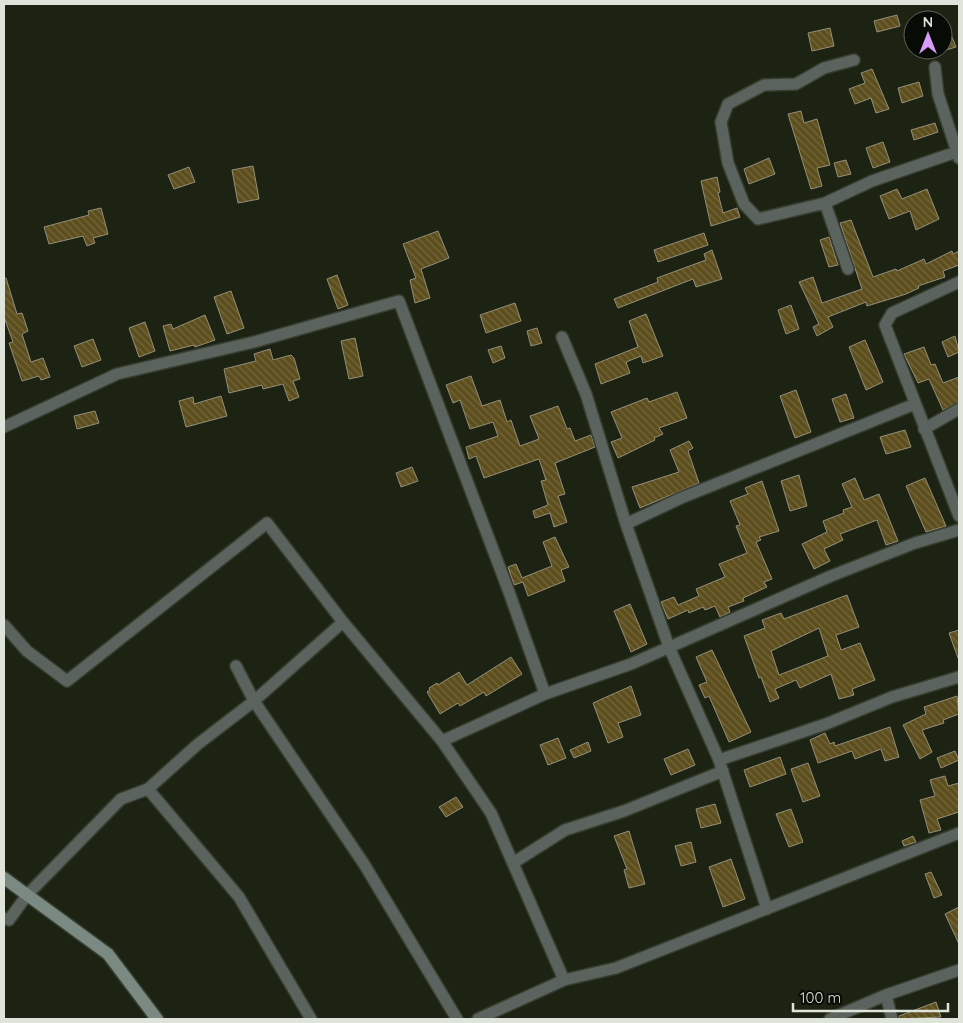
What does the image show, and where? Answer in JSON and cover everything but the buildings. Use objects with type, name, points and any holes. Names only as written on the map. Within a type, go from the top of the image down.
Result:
[{"type":"street","points":[[854,60],[824,68],[796,84],[764,85],[728,104],[722,122],[728,163],[744,204],[758,219],[825,204],[872,181],[958,155],[938,94],[935,67]]},
{"type":"street","points":[[825,204],[848,269]]},
{"type":"street","points":[[959,282],[892,313],[885,325],[924,430],[959,516]]},
{"type":"street","points":[[4,427],[117,374],[254,342],[399,301],[509,592],[545,694]]},
{"type":"street","points":[[562,337],[586,394],[626,524],[669,647],[721,766],[767,908]]},
{"type":"street","points":[[626,524],[681,498],[915,404]]},
{"type":"street","points":[[924,430],[959,409]]},
{"type":"street","points":[[4,626],[28,651],[67,681],[267,523],[343,622],[442,741],[491,813],[564,980]]},
{"type":"street","points":[[442,741],[545,694],[631,664],[831,576],[916,543],[959,530]]},
{"type":"street","points":[[4,918],[9,920],[27,895],[121,799],[148,789],[198,744],[254,701],[343,622]]},
{"type":"street","points":[[236,666],[254,701],[364,864],[457,1019]]},
{"type":"street","points":[[513,863],[565,830],[624,811],[721,766],[892,697],[959,677]]},
{"type":"street","points":[[148,789],[239,897],[311,1019]]},
{"type":"street","points":[[478,1019],[564,980],[616,968],[959,833]]},
{"type":"street","points":[[4,878],[108,954],[157,1019]]},
{"type":"street","points":[[830,1019],[886,995],[959,970]]},
{"type":"street","points":[[886,995],[892,1019]]}]
